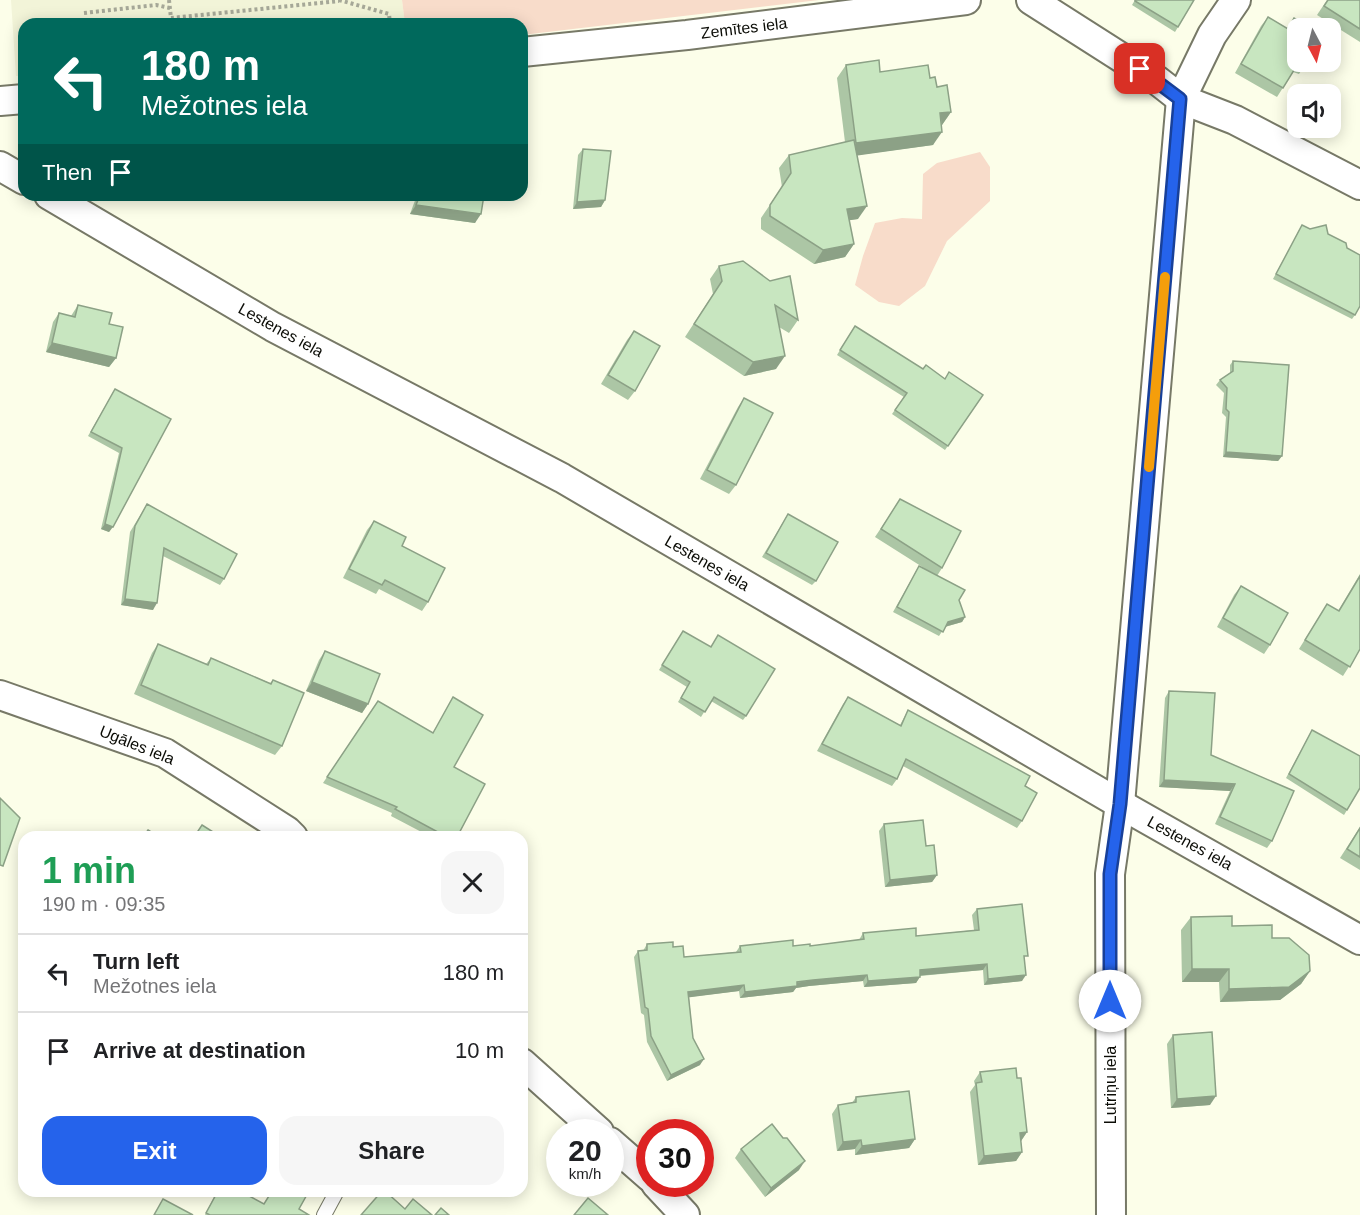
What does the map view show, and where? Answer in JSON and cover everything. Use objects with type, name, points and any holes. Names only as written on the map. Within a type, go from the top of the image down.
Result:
[{"type":"street","name":"Zemītes iela","points":[[528,51],[687,35],[966,0]]},
{"type":"street","points":[[1031,0],[1158,81],[1180,99],[1235,120],[1360,186]]},
{"type":"street","name":"Lutriņu iela","points":[[1111,1215],[1110,874],[1120,804],[1180,99],[1212,35],[1236,0]]},
{"type":"street","points":[[0,101],[18,100]]},
{"type":"street","points":[[0,166],[18,176]]},
{"type":"street","name":"Lestenes iela","points":[[59,201],[273,327],[562,478],[1120,804],[1360,940]]},
{"type":"street","name":"Ugāles iela","points":[[0,695],[165,753],[287,831]]},
{"type":"street","points":[[528,1072],[584,1119]]},
{"type":"street","points":[[624,1154],[636,1165]]},
{"type":"street","points":[[669,1197],[686,1215]]},
{"type":"lane","points":[[324,1215],[334,1197]]},
{"type":"path","points":[[169,0],[171,18],[339,0],[389,14],[389,18]]},
{"type":"path","points":[[84,13],[156,5],[170,8]]},
{"type":"shaded area","points":[[11,0],[402,0],[404,18],[18,18],[18,76],[16,76]]},
{"type":"shaded area","points":[[402,0],[819,0],[528,34],[528,18],[404,18]]},
{"type":"shaded area","points":[[980,152],[990,167],[990,201],[947,241],[925,286],[899,306],[879,302],[855,285],[875,223],[902,218],[922,219],[923,174],[937,163]]},
{"type":"building","points":[[1135,0],[1194,0],[1178,27]]},
{"type":"building","points":[[1328,0],[1360,0],[1360,29],[1324,6]]},
{"type":"building","points":[[1268,17],[1287,28],[1287,72],[1293,72],[1283,88],[1241,64]]},
{"type":"building","points":[[879,60],[880,72],[928,65],[930,78],[935,77],[937,87],[947,85],[951,112],[940,113],[942,132],[856,143],[846,65]]},
{"type":"building","points":[[854,140],[867,206],[847,209],[854,244],[823,250],[770,216],[770,205],[791,173],[789,155]]},
{"type":"building","points":[[583,149],[611,151],[605,200],[577,202]]},
{"type":"building","points":[[418,201],[483,201],[481,214],[416,205]]},
{"type":"building","points":[[1302,225],[1310,229],[1326,225],[1328,234],[1346,243],[1347,248],[1360,255],[1360,306],[1355,315],[1276,274]]},
{"type":"building","points":[[743,261],[770,281],[790,276],[798,320],[775,305],[785,356],[753,362],[694,324],[722,281],[719,266]]},
{"type":"building","points":[[78,305],[112,313],[109,324],[123,327],[116,358],[52,343],[59,313],[75,317]]},
{"type":"building","points":[[855,326],[923,369],[926,365],[945,379],[949,372],[983,395],[948,446],[895,410],[907,393],[840,350]]},
{"type":"building","points":[[634,331],[660,346],[635,391],[608,375]]},
{"type":"building","points":[[1233,361],[1289,365],[1282,456],[1226,452],[1229,412],[1226,409],[1227,388],[1220,380],[1233,371]]},
{"type":"building","points":[[115,389],[171,419],[113,527],[105,524],[122,448],[91,432]]},
{"type":"building","points":[[744,398],[773,413],[736,485],[707,470]]},
{"type":"building","points":[[900,499],[961,531],[942,568],[881,529]]},
{"type":"building","points":[[147,504],[237,554],[224,579],[164,548],[157,603],[125,599],[135,526]]},
{"type":"building","points":[[788,514],[838,542],[816,581],[766,553]]},
{"type":"building","points":[[374,521],[406,537],[402,546],[445,568],[428,602],[385,580],[382,585],[349,569]]},
{"type":"building","points":[[919,566],[965,590],[959,600],[965,617],[948,622],[943,632],[897,607]]},
{"type":"building","points":[[1360,576],[1360,649],[1350,667],[1305,640],[1327,604],[1339,611]]},
{"type":"building","points":[[1241,586],[1288,613],[1270,645],[1223,618]]},
{"type":"building","points":[[683,631],[711,647],[718,635],[775,669],[746,716],[714,697],[705,712],[681,698],[690,682],[662,665]]},
{"type":"building","points":[[158,644],[208,665],[211,658],[271,684],[273,680],[304,693],[282,746],[141,685]]},
{"type":"building","points":[[325,651],[380,674],[368,704],[312,682]]},
{"type":"building","points":[[1169,691],[1215,693],[1211,755],[1294,791],[1272,841],[1220,817],[1235,784],[1164,780]]},
{"type":"building","points":[[453,697],[483,715],[454,767],[485,784],[460,831],[436,831],[395,809],[397,807],[327,777],[378,701],[433,733]]},
{"type":"building","points":[[848,697],[901,726],[908,710],[1030,776],[1025,786],[1037,793],[1022,821],[906,759],[897,779],[822,744]]},
{"type":"building","points":[[1312,730],[1360,756],[1360,788],[1347,810],[1289,774]]},
{"type":"building","points":[[0,798],[20,818],[3,866],[0,865]]},
{"type":"building","points":[[923,820],[926,846],[934,845],[937,875],[890,880],[884,824]]},
{"type":"building","points":[[202,825],[212,831],[198,831]]},
{"type":"building","points":[[1360,828],[1360,857],[1347,849]]},
{"type":"building","points":[[1022,904],[1028,956],[1024,956],[1026,975],[988,979],[987,964],[920,970],[920,977],[868,981],[867,975],[797,982],[797,986],[745,992],[744,985],[688,992],[693,1038],[704,1059],[671,1075],[651,1036],[638,951],[647,950],[647,944],[673,942],[673,947],[683,946],[684,957],[741,952],[740,946],[793,940],[793,946],[810,944],[810,946],[864,939],[863,933],[916,928],[916,936],[979,930],[977,909]]},
{"type":"building","points":[[1232,916],[1232,926],[1272,925],[1272,938],[1289,938],[1309,955],[1310,971],[1289,987],[1229,989],[1229,969],[1192,969],[1191,917]]},
{"type":"building","points":[[1212,1032],[1216,1096],[1177,1099],[1173,1035]]},
{"type":"building","points":[[1016,1068],[1017,1078],[1021,1078],[1027,1132],[1020,1133],[1022,1152],[984,1156],[976,1083],[982,1082],[980,1072]]},
{"type":"building","points":[[909,1091],[915,1139],[862,1146],[861,1140],[843,1142],[838,1105],[856,1102],[856,1097]]},
{"type":"building","points":[[772,1124],[783,1138],[787,1138],[805,1161],[771,1188],[741,1149]]},
{"type":"building","points":[[215,1197],[251,1197],[264,1204],[268,1197],[306,1197],[299,1209],[309,1215],[210,1215],[206,1213]]},
{"type":"building","points":[[377,1197],[392,1197],[405,1209],[413,1199],[432,1215],[361,1215]]},
{"type":"building","points":[[588,1198],[608,1215],[574,1215]]},
{"type":"building","points":[[163,1199],[193,1215],[154,1215]]},
{"type":"building","points":[[441,1208],[449,1215],[435,1215]]},
{"type":"slow traffic","points":[[1149,467],[1165,277]]},
{"type":"route","points":[[1110,1001],[1110,874],[1120,804],[1180,99],[1140,69]]}]
